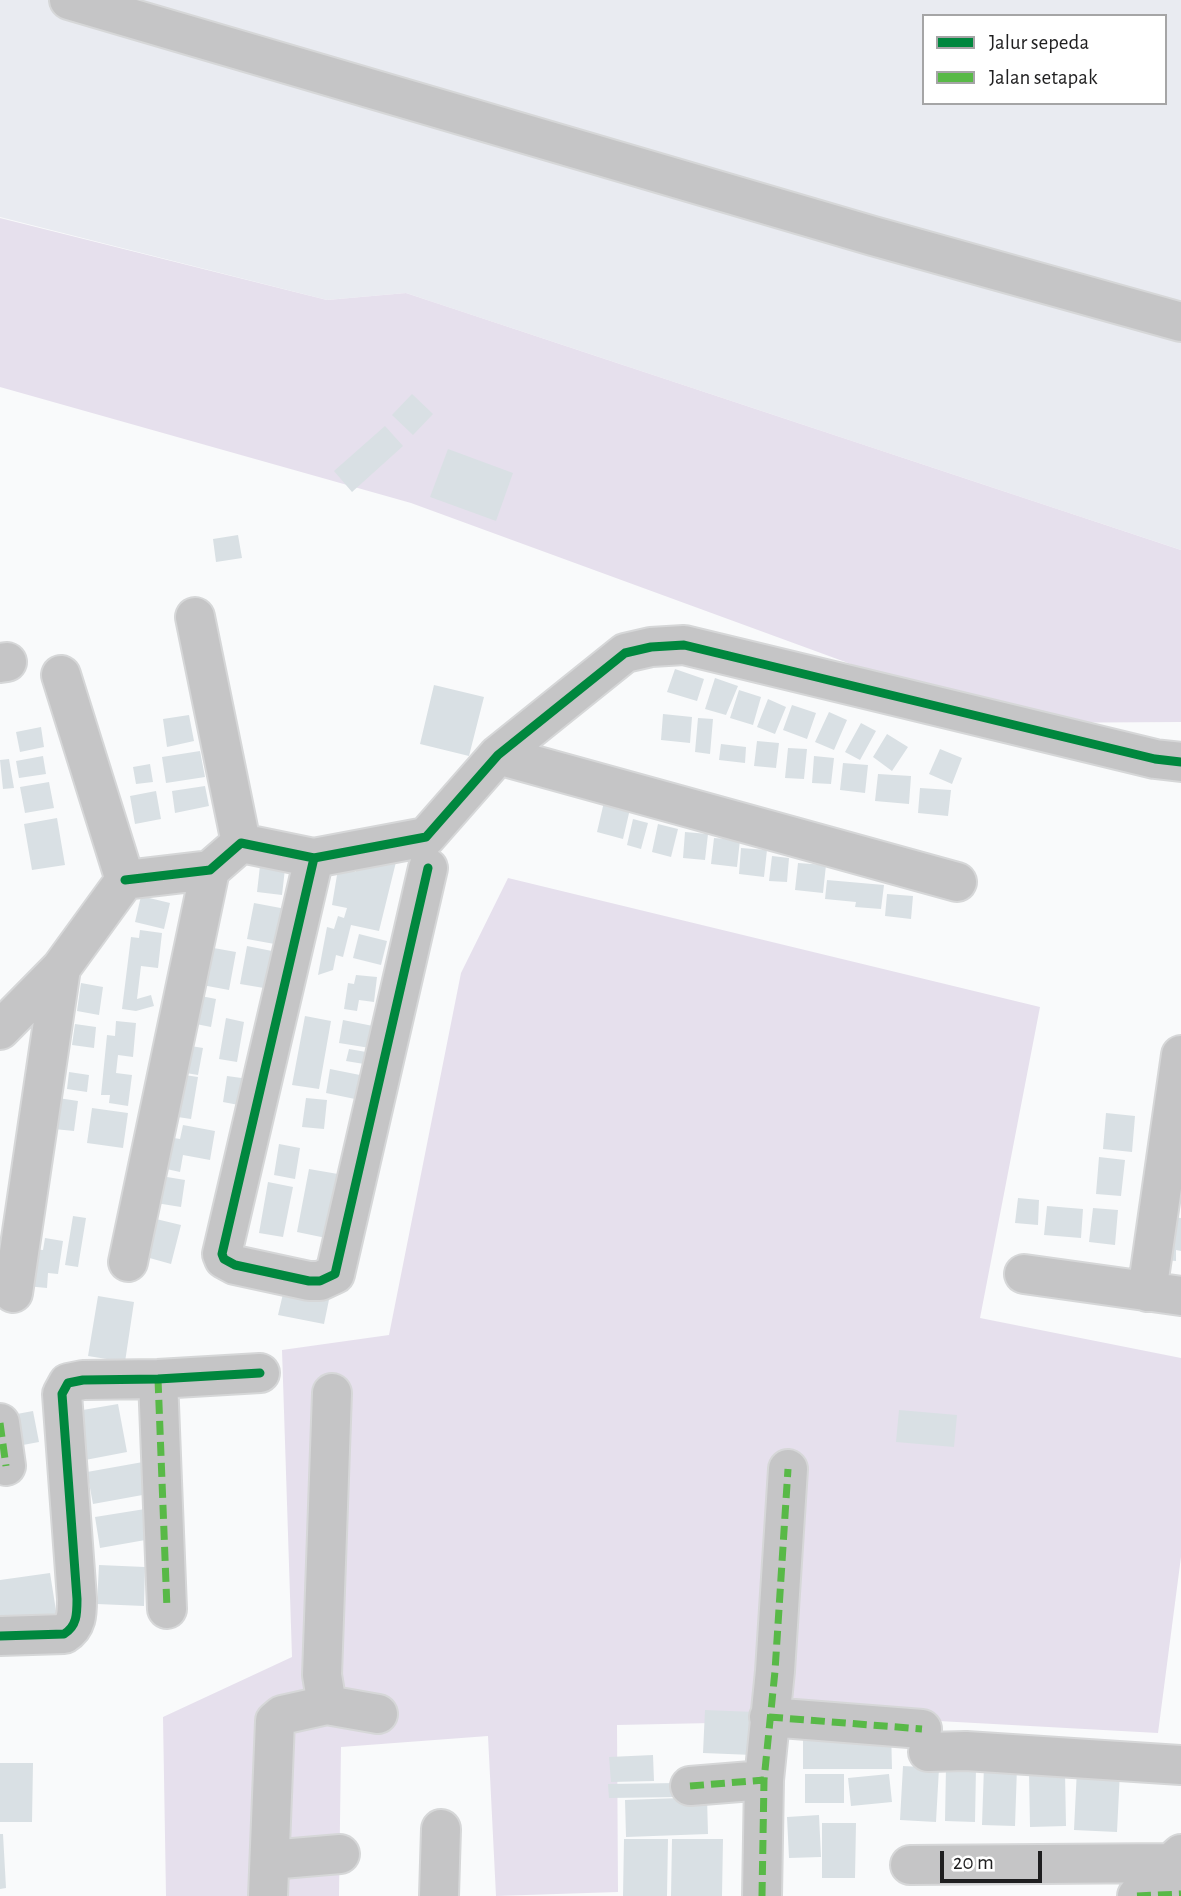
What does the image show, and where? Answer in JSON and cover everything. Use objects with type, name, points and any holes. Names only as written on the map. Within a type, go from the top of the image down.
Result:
[{"type":"street","points":[[69,0],[833,224],[1181,322]]},
{"type":"street","points":[[195,617],[241,844]]},
{"type":"street","points":[[241,844],[314,858],[426,837],[498,755],[625,653],[651,647],[684,645],[1142,756],[1181,762]]},
{"type":"street","points":[[61,675],[125,880]]},
{"type":"street","points":[[498,755],[957,882]]},
{"type":"street","points":[[0,1030],[61,968],[125,880],[210,870],[241,844]]},
{"type":"street","points":[[314,858],[222,1254],[224,1259],[234,1265],[309,1281],[320,1281],[335,1274],[428,868]]},
{"type":"street","points":[[128,1262],[210,870]]},
{"type":"street","points":[[13,1293],[61,968]]},
{"type":"street","points":[[1024,1273],[1164,1294],[1181,1055]]},
{"type":"street","points":[[0,1636],[64,1634],[72,1629],[75,1621],[77,1599],[63,1410],[64,1388],[68,1383],[83,1380],[260,1373]]},
{"type":"street","points":[[158,1379],[167,1609]]},
{"type":"street","points":[[327,1705],[322,1675],[332,1393]]},
{"type":"street","points":[[0,1423],[6,1466]]},
{"type":"street","points":[[762,1896],[764,1780],[775,1671],[788,1469]]},
{"type":"street","points":[[340,1854],[269,1878],[275,1721],[282,1714],[327,1705],[378,1714]]},
{"type":"street","points":[[769,1717],[925,1740],[966,1751],[1181,1765]]},
{"type":"street","points":[[690,1786],[764,1780]]},
{"type":"street","points":[[439,1896],[441,1829]]},
{"type":"street","points":[[910,1865],[1171,1863],[1181,1854]]},
{"type":"street","points":[[1137,1896],[1181,1894]]},
{"type":"shaded area","points":[[0,0],[1181,0],[1181,550],[406,293],[327,300],[0,217]]},
{"type":"shaded area","points":[[0,218],[327,300],[406,293],[1181,550],[1181,722],[1012,723],[411,503],[0,387]]},
{"type":"shaded area","points":[[508,878],[1040,1007],[980,1318],[1181,1358],[1181,1557],[1158,1733],[902,1719],[617,1725],[618,1892],[496,1896],[488,1736],[341,1747],[339,1896],[166,1896],[163,1717],[292,1657],[282,1350],[389,1335],[461,973]]},
{"type":"building","points":[[412,394],[433,414],[413,435],[392,415]]},
{"type":"building","points":[[385,426],[403,446],[352,492],[334,471]]},
{"type":"building","points":[[448,449],[513,473],[496,521],[430,497]]},
{"type":"building","points":[[238,535],[242,558],[216,562],[213,539]]},
{"type":"building","points":[[675,669],[704,679],[697,701],[667,692]]},
{"type":"building","points":[[715,678],[738,686],[726,715],[705,709]]},
{"type":"building","points":[[434,685],[484,697],[469,756],[420,744]]},
{"type":"building","points":[[739,690],[761,697],[753,725],[730,718]]},
{"type":"building","points":[[768,699],[786,707],[775,734],[757,727]]},
{"type":"building","points":[[792,705],[816,713],[807,739],[783,730]]},
{"type":"building","points":[[829,712],[847,720],[834,750],[815,742]]},
{"type":"building","points":[[663,714],[692,717],[690,743],[661,740]]},
{"type":"building","points":[[189,715],[194,741],[167,747],[163,719]]},
{"type":"building","points":[[698,718],[713,719],[710,754],[695,752]]},
{"type":"building","points":[[861,723],[876,731],[860,760],[845,752]]},
{"type":"building","points":[[41,727],[44,747],[20,752],[16,732]]},
{"type":"building","points":[[887,734],[908,747],[892,771],[873,757]]},
{"type":"building","points":[[757,741],[779,743],[776,768],[754,766]]},
{"type":"building","points":[[721,744],[746,747],[745,763],[719,760]]},
{"type":"building","points":[[788,748],[807,749],[804,779],[785,778]]},
{"type":"building","points":[[940,749],[962,758],[952,784],[929,774]]},
{"type":"building","points":[[200,751],[205,777],[166,783],[162,757]]},
{"type":"building","points":[[43,756],[46,774],[19,778],[16,761]]},
{"type":"building","points":[[814,756],[834,758],[831,784],[812,783]]},
{"type":"building","points":[[9,759],[14,788],[3,789],[0,760]]},
{"type":"building","points":[[843,763],[868,765],[865,793],[840,790]]},
{"type":"building","points":[[150,764],[153,782],[136,784],[133,767]]},
{"type":"building","points":[[878,774],[911,776],[909,804],[875,801]]},
{"type":"building","points":[[49,782],[54,808],[25,813],[20,787]]},
{"type":"building","points":[[205,786],[209,806],[175,813],[172,791]]},
{"type":"building","points":[[920,788],[951,790],[948,816],[918,813]]},
{"type":"building","points":[[156,791],[161,819],[135,824],[130,796]]},
{"type":"building","points":[[604,802],[630,809],[623,839],[597,832]]},
{"type":"building","points":[[57,818],[65,865],[32,870],[24,824]]},
{"type":"building","points":[[633,819],[648,823],[641,849],[627,845]]},
{"type":"building","points":[[658,824],[678,829],[671,857],[652,852]]},
{"type":"building","points":[[685,832],[708,834],[705,860],[683,858]]},
{"type":"building","points":[[714,838],[740,840],[737,867],[711,864]]},
{"type":"building","points":[[741,848],[767,850],[764,877],[739,874]]},
{"type":"building","points":[[360,853],[396,862],[379,931],[351,925],[343,957],[336,955],[333,970],[318,975],[327,927],[334,929],[338,916],[344,918],[347,908],[332,905],[338,869],[356,872]]},
{"type":"building","points":[[772,856],[789,858],[787,882],[769,881]]},
{"type":"building","points":[[261,857],[286,860],[282,895],[257,892]]},
{"type":"building","points":[[798,863],[826,865],[823,893],[795,890]]},
{"type":"building","points":[[827,880],[884,885],[881,909],[855,907],[856,902],[825,899]]},
{"type":"building","points":[[887,894],[913,896],[911,919],[885,916]]},
{"type":"building","points":[[141,896],[170,903],[164,929],[135,922]]},
{"type":"building","points":[[254,903],[286,909],[280,945],[247,939]]},
{"type":"building","points":[[140,930],[162,933],[158,968],[141,966],[137,999],[151,995],[154,1006],[136,1011],[122,1009],[131,937],[139,938]]},
{"type":"building","points":[[359,934],[387,941],[381,965],[353,958]]},
{"type":"building","points":[[247,946],[277,952],[270,989],[240,984]]},
{"type":"building","points":[[208,947],[236,952],[229,990],[202,985]]},
{"type":"building","points":[[356,975],[377,977],[374,1002],[359,1000],[357,1011],[344,1009],[348,983],[354,984]]},
{"type":"building","points":[[81,983],[103,987],[99,1015],[77,1011]]},
{"type":"building","points":[[196,995],[216,999],[211,1027],[191,1023]]},
{"type":"building","points":[[305,1016],[331,1021],[319,1089],[292,1085]]},
{"type":"building","points":[[226,1018],[244,1022],[237,1062],[219,1059]]},
{"type":"building","points":[[343,1020],[373,1026],[370,1048],[339,1043]]},
{"type":"building","points":[[116,1021],[136,1023],[133,1057],[118,1055],[116,1073],[132,1075],[128,1106],[109,1103],[110,1095],[101,1095],[107,1035],[115,1036]]},
{"type":"building","points":[[75,1024],[96,1027],[94,1048],[72,1045]]},
{"type":"building","points":[[185,1045],[203,1048],[198,1075],[180,1072]]},
{"type":"building","points":[[349,1049],[372,1053],[370,1065],[346,1061]]},
{"type":"building","points":[[330,1069],[360,1075],[355,1099],[326,1093]]},
{"type":"building","points":[[69,1072],[89,1075],[87,1092],[67,1089]]},
{"type":"building","points":[[178,1074],[198,1077],[191,1119],[171,1116]]},
{"type":"building","points":[[227,1076],[249,1079],[244,1106],[223,1102]]},
{"type":"building","points":[[58,1098],[78,1101],[74,1131],[54,1129]]},
{"type":"building","points":[[306,1098],[327,1100],[324,1129],[302,1127]]},
{"type":"building","points":[[92,1108],[128,1113],[123,1148],[87,1143]]},
{"type":"building","points":[[1106,1113],[1135,1116],[1132,1152],[1103,1149]]},
{"type":"building","points":[[183,1125],[215,1131],[210,1160],[183,1155],[180,1172],[162,1168],[168,1137],[180,1139]]},
{"type":"building","points":[[279,1144],[300,1148],[295,1179],[274,1175]]},
{"type":"building","points":[[1099,1157],[1125,1160],[1121,1196],[1096,1194]]},
{"type":"building","points":[[309,1169],[338,1174],[326,1238],[297,1232]]},
{"type":"building","points":[[161,1176],[185,1180],[181,1207],[156,1203]]},
{"type":"building","points":[[268,1182],[293,1187],[283,1237],[259,1233]]},
{"type":"building","points":[[1018,1198],[1039,1200],[1038,1225],[1015,1223]]},
{"type":"building","points":[[1047,1206],[1083,1209],[1081,1238],[1044,1235]]},
{"type":"building","points":[[1093,1208],[1118,1210],[1115,1245],[1089,1242]]},
{"type":"building","points":[[73,1216],[86,1218],[78,1267],[65,1265]]},
{"type":"building","points":[[1170,1217],[1181,1218],[1181,1251],[1176,1250],[1176,1261],[1156,1259]]},
{"type":"building","points":[[156,1219],[181,1225],[171,1264],[146,1257]]},
{"type":"building","points":[[45,1238],[63,1241],[58,1274],[48,1273],[47,1288],[26,1286],[29,1249],[43,1250]]},
{"type":"building","points":[[286,1281],[331,1290],[324,1324],[278,1315]]},
{"type":"building","points":[[98,1296],[134,1302],[125,1362],[88,1356]]},
{"type":"building","points":[[118,1404],[127,1452],[80,1461],[71,1412]]},
{"type":"building","points":[[899,1410],[957,1415],[954,1447],[896,1442]]},
{"type":"building","points":[[33,1411],[39,1442],[12,1447],[6,1416]]},
{"type":"building","points":[[143,1462],[148,1494],[93,1504],[87,1472]]},
{"type":"building","points":[[145,1509],[151,1539],[100,1548],[95,1517]]},
{"type":"building","points":[[99,1565],[145,1567],[144,1606],[97,1604]]},
{"type":"building","points":[[50,1573],[58,1623],[0,1631],[0,1580]]},
{"type":"building","points":[[705,1710],[755,1712],[753,1755],[703,1753]]},
{"type":"building","points":[[891,1729],[892,1769],[803,1769],[803,1730]]},
{"type":"building","points":[[653,1755],[654,1781],[611,1782],[609,1757]]},
{"type":"building","points":[[0,1763],[33,1763],[32,1822],[0,1822]]},
{"type":"building","points":[[903,1766],[939,1768],[936,1822],[900,1820]]},
{"type":"building","points":[[946,1766],[976,1767],[975,1822],[945,1821]]},
{"type":"building","points":[[984,1766],[1017,1767],[1015,1826],[982,1825]]},
{"type":"building","points":[[1077,1769],[1120,1771],[1117,1832],[1074,1830]]},
{"type":"building","points":[[1029,1772],[1065,1772],[1066,1826],[1030,1827]]},
{"type":"building","points":[[805,1774],[844,1774],[844,1803],[805,1803]]},
{"type":"building","points":[[889,1774],[892,1802],[851,1806],[848,1778]]},
{"type":"building","points":[[678,1783],[678,1797],[609,1798],[608,1784]]},
{"type":"building","points":[[707,1797],[708,1834],[626,1837],[625,1800]]},
{"type":"building","points":[[819,1815],[821,1857],[789,1858],[787,1817]]},
{"type":"building","points":[[822,1823],[856,1823],[855,1878],[822,1878]]},
{"type":"building","points":[[0,1834],[3,1834],[6,1888],[0,1889]]},
{"type":"building","points":[[624,1839],[668,1839],[667,1896],[623,1896]]},
{"type":"building","points":[[672,1839],[723,1839],[722,1896],[671,1896]]},
{"type":"marked path","points":[[158,1379],[167,1609]]},
{"type":"marked path","points":[[0,1423],[6,1466]]},
{"type":"marked path","points":[[762,1896],[764,1780],[775,1671],[788,1469]]},
{"type":"marked path","points":[[769,1717],[922,1729]]},
{"type":"marked path","points":[[690,1786],[764,1780]]},
{"type":"marked path","points":[[1137,1896],[1181,1894]]},
{"type":"cycle path","points":[[125,880],[210,870],[241,843],[314,858],[426,837],[498,755],[625,653],[651,647],[684,645],[1155,759],[1181,762]]},
{"type":"cycle path","points":[[314,858],[222,1254],[224,1259],[235,1265],[309,1281],[320,1281],[335,1274],[428,868]]},
{"type":"cycle path","points":[[0,1636],[64,1634],[72,1627],[75,1619],[77,1599],[62,1394],[68,1383],[83,1380],[260,1373]]}]
